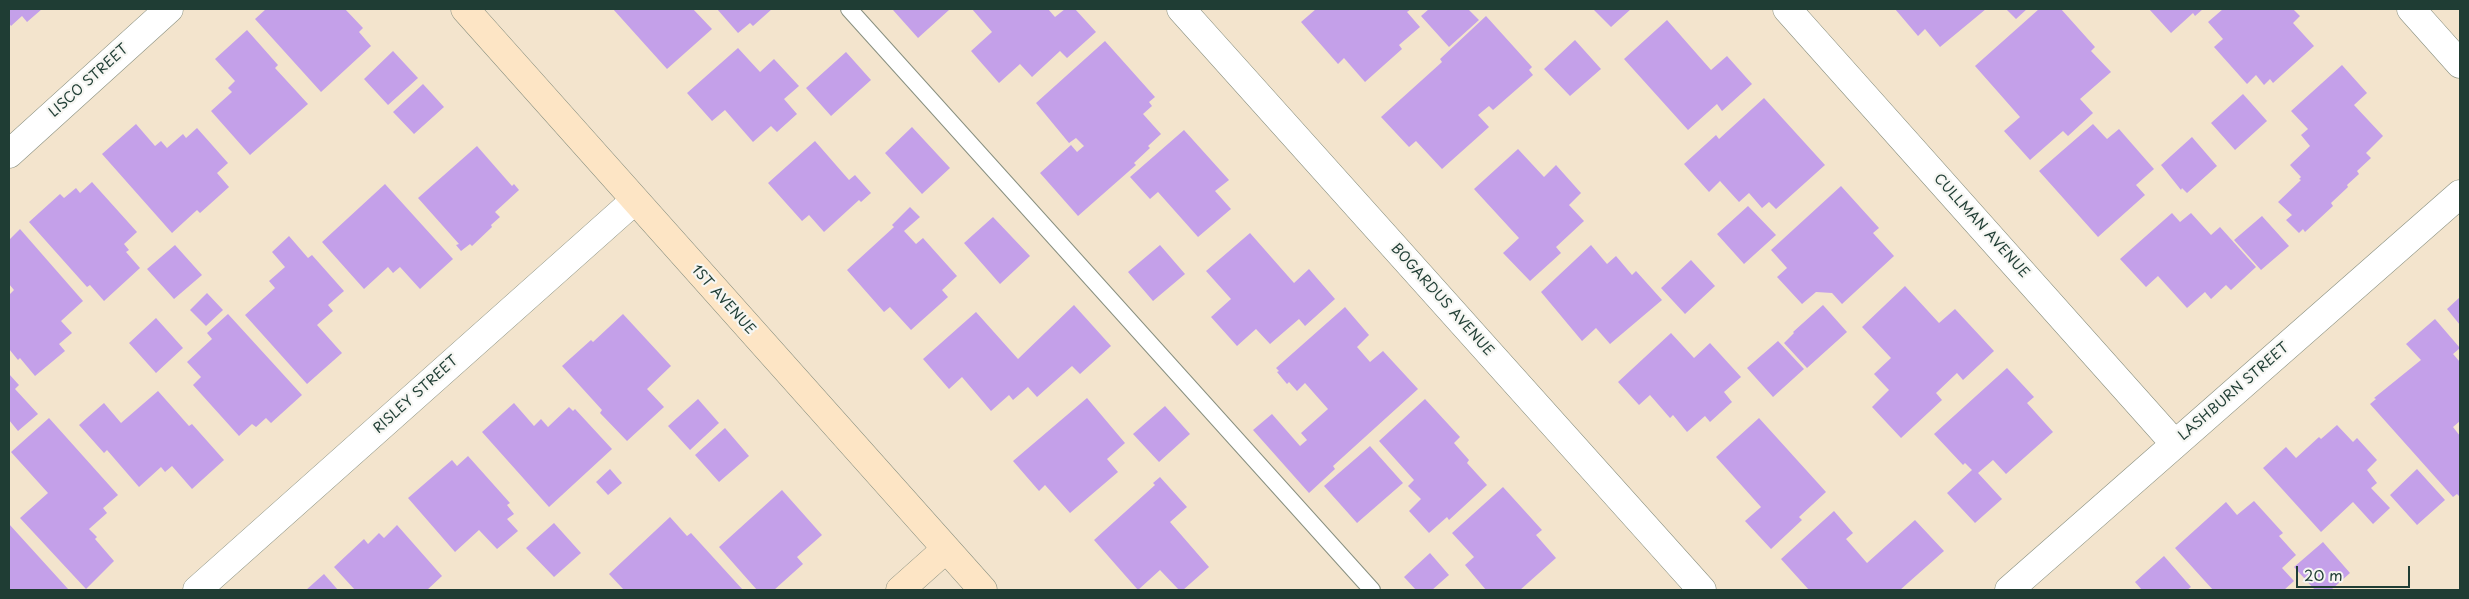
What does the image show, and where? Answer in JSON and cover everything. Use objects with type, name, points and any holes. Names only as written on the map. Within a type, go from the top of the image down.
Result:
[{"type":"main road","name":"1ST AVENUE","points":[[465,9],[983,590]]},
{"type":"main road","points":[[900,590],[946,549]]},
{"type":"street","name":"LISCO STREET","points":[[9,154],[169,9]]},
{"type":"street","name":"BOGARDUS AVENUE","points":[[1180,9],[1702,590]]},
{"type":"street","name":"CULLMAN AVENUE","points":[[1787,9],[2175,444]]},
{"type":"street","points":[[2411,9],[2460,64]]},
{"type":"street","name":"LASHBURN STREET","points":[[2008,590],[2460,194]]},
{"type":"street","name":"RISLEY STREET","points":[[197,590],[634,200]]},
{"type":"lane","points":[[849,9],[1372,590]]},
{"type":"building","points":[[9,9],[42,9],[27,22],[22,16],[11,26],[9,23]]},
{"type":"building","points":[[266,9],[345,9],[363,28],[359,32],[371,46],[321,92],[255,19]]},
{"type":"building","points":[[613,9],[693,9],[712,29],[667,69]]},
{"type":"building","points":[[717,9],[772,9],[753,26],[750,23],[738,33]]},
{"type":"building","points":[[894,9],[948,9],[949,10],[918,38]]},
{"type":"building","points":[[972,9],[1048,9],[1055,17],[1065,9],[1075,9],[1096,32],[1067,58],[1060,51],[1032,77],[1020,64],[999,83],[971,51],[992,32]]},
{"type":"building","points":[[1316,9],[1411,9],[1407,12],[1420,27],[1399,45],[1402,49],[1365,82],[1344,58],[1338,64],[1301,22]]},
{"type":"building","points":[[1429,9],[1468,9],[1479,20],[1449,47],[1421,16]]},
{"type":"building","points":[[1593,9],[1631,9],[1611,27]]},
{"type":"building","points":[[1895,9],[1986,9],[1940,47],[1925,29],[1918,36]]},
{"type":"building","points":[[2006,9],[2027,9],[2016,19]]},
{"type":"building","points":[[2039,9],[2061,9],[2095,47],[2091,51],[2111,72],[2080,99],[2093,113],[2068,136],[2063,131],[2030,160],[2004,131],[2020,117],[1975,66]]},
{"type":"building","points":[[2149,9],[2203,9],[2195,16],[2193,13],[2171,33]]},
{"type":"building","points":[[2223,9],[2293,9],[2300,16],[2293,23],[2314,46],[2273,83],[2270,79],[2264,85],[2256,75],[2247,84],[2214,47],[2223,39],[2208,22]]},
{"type":"building","points":[[1486,16],[1532,67],[1529,70],[1533,75],[1493,110],[1489,106],[1478,115],[1489,127],[1442,169],[1416,141],[1409,147],[1381,117],[1442,62],[1440,59]]},
{"type":"building","points":[[1667,20],[1711,70],[1727,56],[1752,84],[1722,111],[1717,104],[1688,130],[1624,59]]},
{"type":"building","points":[[247,30],[278,65],[275,68],[308,104],[250,155],[211,111],[232,92],[228,88],[235,81],[215,59]]},
{"type":"building","points":[[1575,40],[1601,69],[1570,96],[1544,69]]},
{"type":"building","points":[[1105,41],[1155,97],[1149,102],[1152,106],[1143,114],[1161,134],[1134,163],[1136,165],[1078,216],[1040,173],[1071,145],[1077,152],[1084,146],[1076,138],[1069,143],[1036,103]]},
{"type":"building","points":[[738,48],[760,72],[774,59],[799,86],[784,99],[797,114],[777,132],[771,126],[753,142],[725,110],[712,121],[687,93]]},
{"type":"building","points":[[393,51],[418,78],[388,105],[364,79]]},
{"type":"building","points":[[846,52],[871,80],[831,116],[806,88]]},
{"type":"building","points":[[2342,65],[2367,93],[2354,105],[2383,136],[2366,153],[2371,158],[2357,171],[2359,174],[2347,185],[2348,187],[2331,203],[2333,206],[2305,232],[2303,229],[2299,233],[2286,220],[2292,215],[2278,202],[2301,180],[2299,179],[2301,177],[2290,165],[2310,146],[2301,135],[2308,129],[2291,111]]},
{"type":"building","points":[[423,84],[444,107],[414,134],[393,112]]},
{"type":"building","points":[[2243,94],[2267,121],[2235,150],[2211,123]]},
{"type":"building","points":[[1764,98],[1825,165],[1776,209],[1769,202],[1762,208],[1749,193],[1739,202],[1720,181],[1709,192],[1684,164],[1716,135],[1719,139]]},
{"type":"building","points":[[136,124],[155,146],[161,141],[167,148],[183,134],[186,138],[197,128],[228,163],[217,173],[229,187],[200,213],[197,210],[172,233],[102,154]]},
{"type":"building","points":[[2093,124],[2107,139],[2119,129],[2154,169],[2136,185],[2145,195],[2098,237],[2039,171]]},
{"type":"building","points":[[912,127],[950,168],[922,194],[885,153]]},
{"type":"building","points":[[1184,130],[1229,180],[1215,191],[1231,209],[1198,237],[1158,192],[1150,199],[1130,177]]},
{"type":"building","points":[[2192,137],[2217,166],[2187,193],[2182,188],[2181,190],[2161,165]]},
{"type":"building","points":[[815,141],[849,180],[855,175],[871,193],[861,202],[859,200],[824,232],[809,215],[802,221],[768,183]]},
{"type":"building","points":[[477,146],[512,186],[514,184],[519,190],[495,212],[500,217],[491,225],[492,227],[472,246],[470,244],[461,251],[456,245],[459,244],[418,198]]},
{"type":"building","points":[[1518,149],[1544,177],[1556,165],[1581,193],[1569,205],[1584,221],[1556,247],[1561,253],[1530,281],[1503,253],[1519,238],[1474,189]]},
{"type":"building","points":[[92,182],[137,232],[124,244],[129,250],[126,252],[140,268],[104,301],[90,285],[87,287],[29,222],[60,194],[64,198],[76,188],[80,193]]},
{"type":"building","points":[[385,184],[453,259],[420,289],[400,267],[393,273],[388,267],[364,289],[322,242]]},
{"type":"building","points":[[1841,186],[1879,228],[1873,233],[1894,256],[1842,304],[1832,293],[1816,292],[1802,304],[1777,277],[1787,268],[1771,250]]},
{"type":"building","points":[[1748,206],[1776,235],[1744,264],[1717,234]]},
{"type":"building","points":[[910,207],[920,217],[904,231],[916,244],[923,238],[957,276],[942,290],[948,297],[911,330],[890,307],[884,312],[847,270],[894,227],[892,225]]},
{"type":"building","points":[[2172,213],[2180,222],[2191,213],[2211,235],[2220,227],[2256,267],[2231,290],[2226,285],[2211,299],[2205,292],[2187,308],[2158,276],[2146,287],[2120,259]]},
{"type":"building","points":[[2262,216],[2289,246],[2261,270],[2234,240]]},
{"type":"building","points":[[993,217],[1030,256],[1000,284],[964,243]]},
{"type":"building","points":[[20,229],[83,301],[61,321],[72,333],[59,344],[65,351],[35,376],[20,358],[18,360],[9,349],[9,295],[14,290],[9,284],[9,240]]},
{"type":"building","points":[[1250,233],[1294,283],[1309,269],[1335,299],[1305,326],[1299,319],[1270,344],[1256,329],[1237,346],[1211,317],[1231,299],[1206,271]]},
{"type":"building","points":[[289,236],[308,258],[312,255],[344,291],[328,305],[333,311],[317,325],[342,353],[307,384],[245,315],[275,288],[269,281],[285,267],[272,252]]},
{"type":"building","points":[[175,245],[202,275],[174,299],[147,269]]},
{"type":"building","points":[[1160,245],[1185,274],[1153,301],[1128,272]]},
{"type":"building","points":[[1591,245],[1607,264],[1616,256],[1632,275],[1636,271],[1662,300],[1610,344],[1596,328],[1582,341],[1541,292]]},
{"type":"building","points":[[1691,260],[1715,286],[1685,314],[1661,288]]},
{"type":"building","points":[[1905,286],[1939,323],[1955,309],[1994,351],[1963,380],[1957,373],[1936,393],[1942,400],[1901,438],[1872,407],[1889,390],[1874,374],[1891,358],[1862,327]]},
{"type":"building","points":[[207,293],[223,310],[206,326],[190,310]]},
{"type":"building","points":[[2460,297],[2460,325],[2447,309]]},
{"type":"building","points":[[1074,305],[1111,346],[1080,374],[1072,366],[1037,397],[1028,387],[1013,400],[1009,395],[991,411],[962,377],[949,389],[923,359],[976,312],[1018,359]]},
{"type":"building","points":[[1823,305],[1847,332],[1807,368],[1784,343],[1793,332]]},
{"type":"building","points":[[1345,307],[1369,335],[1357,347],[1370,362],[1383,351],[1418,389],[1333,466],[1335,469],[1309,493],[1253,430],[1272,414],[1300,446],[1307,440],[1301,433],[1328,409],[1305,383],[1297,391],[1289,382],[1287,384],[1276,368]]},
{"type":"building","points":[[228,314],[302,395],[271,423],[266,418],[256,427],[252,424],[239,436],[193,385],[201,377],[187,362],[212,339],[207,333]]},
{"type":"building","points":[[623,314],[671,366],[647,389],[664,407],[627,441],[600,413],[602,410],[562,366],[591,340],[593,342]]},
{"type":"building","points":[[156,318],[183,348],[156,373],[129,343]]},
{"type":"building","points":[[2435,319],[2460,348],[2453,354],[2460,362],[2460,421],[2453,427],[2460,436],[2460,497],[2457,494],[2453,497],[2370,404],[2376,399],[2374,398],[2421,360],[2406,344]]},
{"type":"building","points":[[1671,333],[1694,358],[1710,343],[1741,377],[1724,392],[1732,402],[1710,422],[1705,416],[1687,432],[1673,415],[1670,418],[1650,395],[1639,405],[1618,382]]},
{"type":"building","points":[[1778,341],[1804,369],[1773,397],[1747,368]]},
{"type":"building","points":[[2007,368],[2034,397],[2027,403],[2053,432],[2006,474],[1993,460],[1978,473],[2002,499],[1975,523],[1947,493],[1972,470],[1965,463],[1963,465],[1934,434]]},
{"type":"building","points":[[9,374],[19,385],[15,389],[38,414],[18,431],[9,420]]},
{"type":"building","points":[[158,391],[189,426],[192,424],[224,460],[192,489],[172,466],[165,472],[161,467],[139,487],[107,450],[104,453],[79,425],[104,403],[121,423]]},
{"type":"building","points":[[1087,398],[1125,443],[1107,459],[1118,472],[1070,513],[1045,485],[1039,491],[1013,461]]},
{"type":"building","points":[[698,399],[719,423],[690,450],[668,426]]},
{"type":"building","points":[[1425,399],[1460,437],[1454,443],[1469,460],[1467,463],[1487,485],[1449,520],[1447,517],[1429,533],[1409,511],[1421,499],[1408,486],[1414,480],[1379,441]]},
{"type":"building","points":[[514,403],[534,426],[541,419],[548,427],[569,407],[573,411],[575,409],[612,449],[549,507],[482,432]]},
{"type":"building","points":[[1165,406],[1190,434],[1159,462],[1133,434]]},
{"type":"building","points":[[49,418],[118,495],[103,508],[107,513],[89,529],[114,561],[86,589],[20,518],[48,493],[11,452]]},
{"type":"building","points":[[1759,418],[1826,492],[1799,517],[1802,520],[1771,549],[1745,521],[1761,507],[1716,457]]},
{"type":"building","points":[[2337,425],[2353,442],[2357,438],[2377,460],[2367,470],[2377,483],[2371,488],[2390,508],[2373,524],[2353,502],[2321,532],[2263,468],[2286,447],[2296,458],[2319,437],[2321,439]]},
{"type":"building","points":[[725,428],[749,456],[719,482],[695,455]]},
{"type":"building","points":[[1370,446],[1403,483],[1357,523],[1324,486]]},
{"type":"building","points":[[468,456],[510,503],[507,505],[514,514],[507,519],[518,531],[497,549],[479,530],[455,552],[408,498],[452,460],[457,466]]},
{"type":"building","points":[[610,469],[622,483],[608,495],[596,482]]},
{"type":"building","points":[[2417,469],[2445,500],[2417,525],[2390,495]]},
{"type":"building","points":[[1160,477],[1187,507],[1170,522],[1209,567],[1183,590],[1179,590],[1160,570],[1138,590],[1094,540],[1155,485],[1153,483]]},
{"type":"building","points":[[1503,487],[1542,530],[1536,535],[1556,558],[1520,590],[1486,590],[1465,565],[1474,557],[1452,533]]},
{"type":"building","points":[[782,490],[822,535],[797,557],[803,564],[774,590],[757,590],[719,547]]},
{"type":"building","points":[[2254,501],[2283,533],[2279,536],[2296,555],[2282,568],[2294,581],[2284,590],[2213,590],[2175,548],[2226,502],[2237,515]]},
{"type":"building","points":[[1834,511],[1853,533],[1846,539],[1867,563],[1915,520],[1944,551],[1900,590],[1809,590],[1781,559]]},
{"type":"building","points":[[670,517],[687,536],[691,533],[743,590],[624,590],[609,574]]},
{"type":"building","points":[[554,523],[581,553],[554,577],[526,548]]},
{"type":"building","points":[[9,524],[69,590],[9,590]]},
{"type":"building","points":[[397,525],[442,576],[427,590],[355,590],[334,567],[364,539],[368,544],[379,533],[384,538]]},
{"type":"building","points":[[2323,542],[2350,573],[2331,590],[2315,590],[2294,567]]},
{"type":"building","points":[[1430,553],[1449,575],[1432,590],[1416,590],[1404,577]]},
{"type":"building","points":[[2164,556],[2191,587],[2187,590],[2142,590],[2135,582]]},
{"type":"building","points":[[324,574],[338,590],[306,590]]}]
